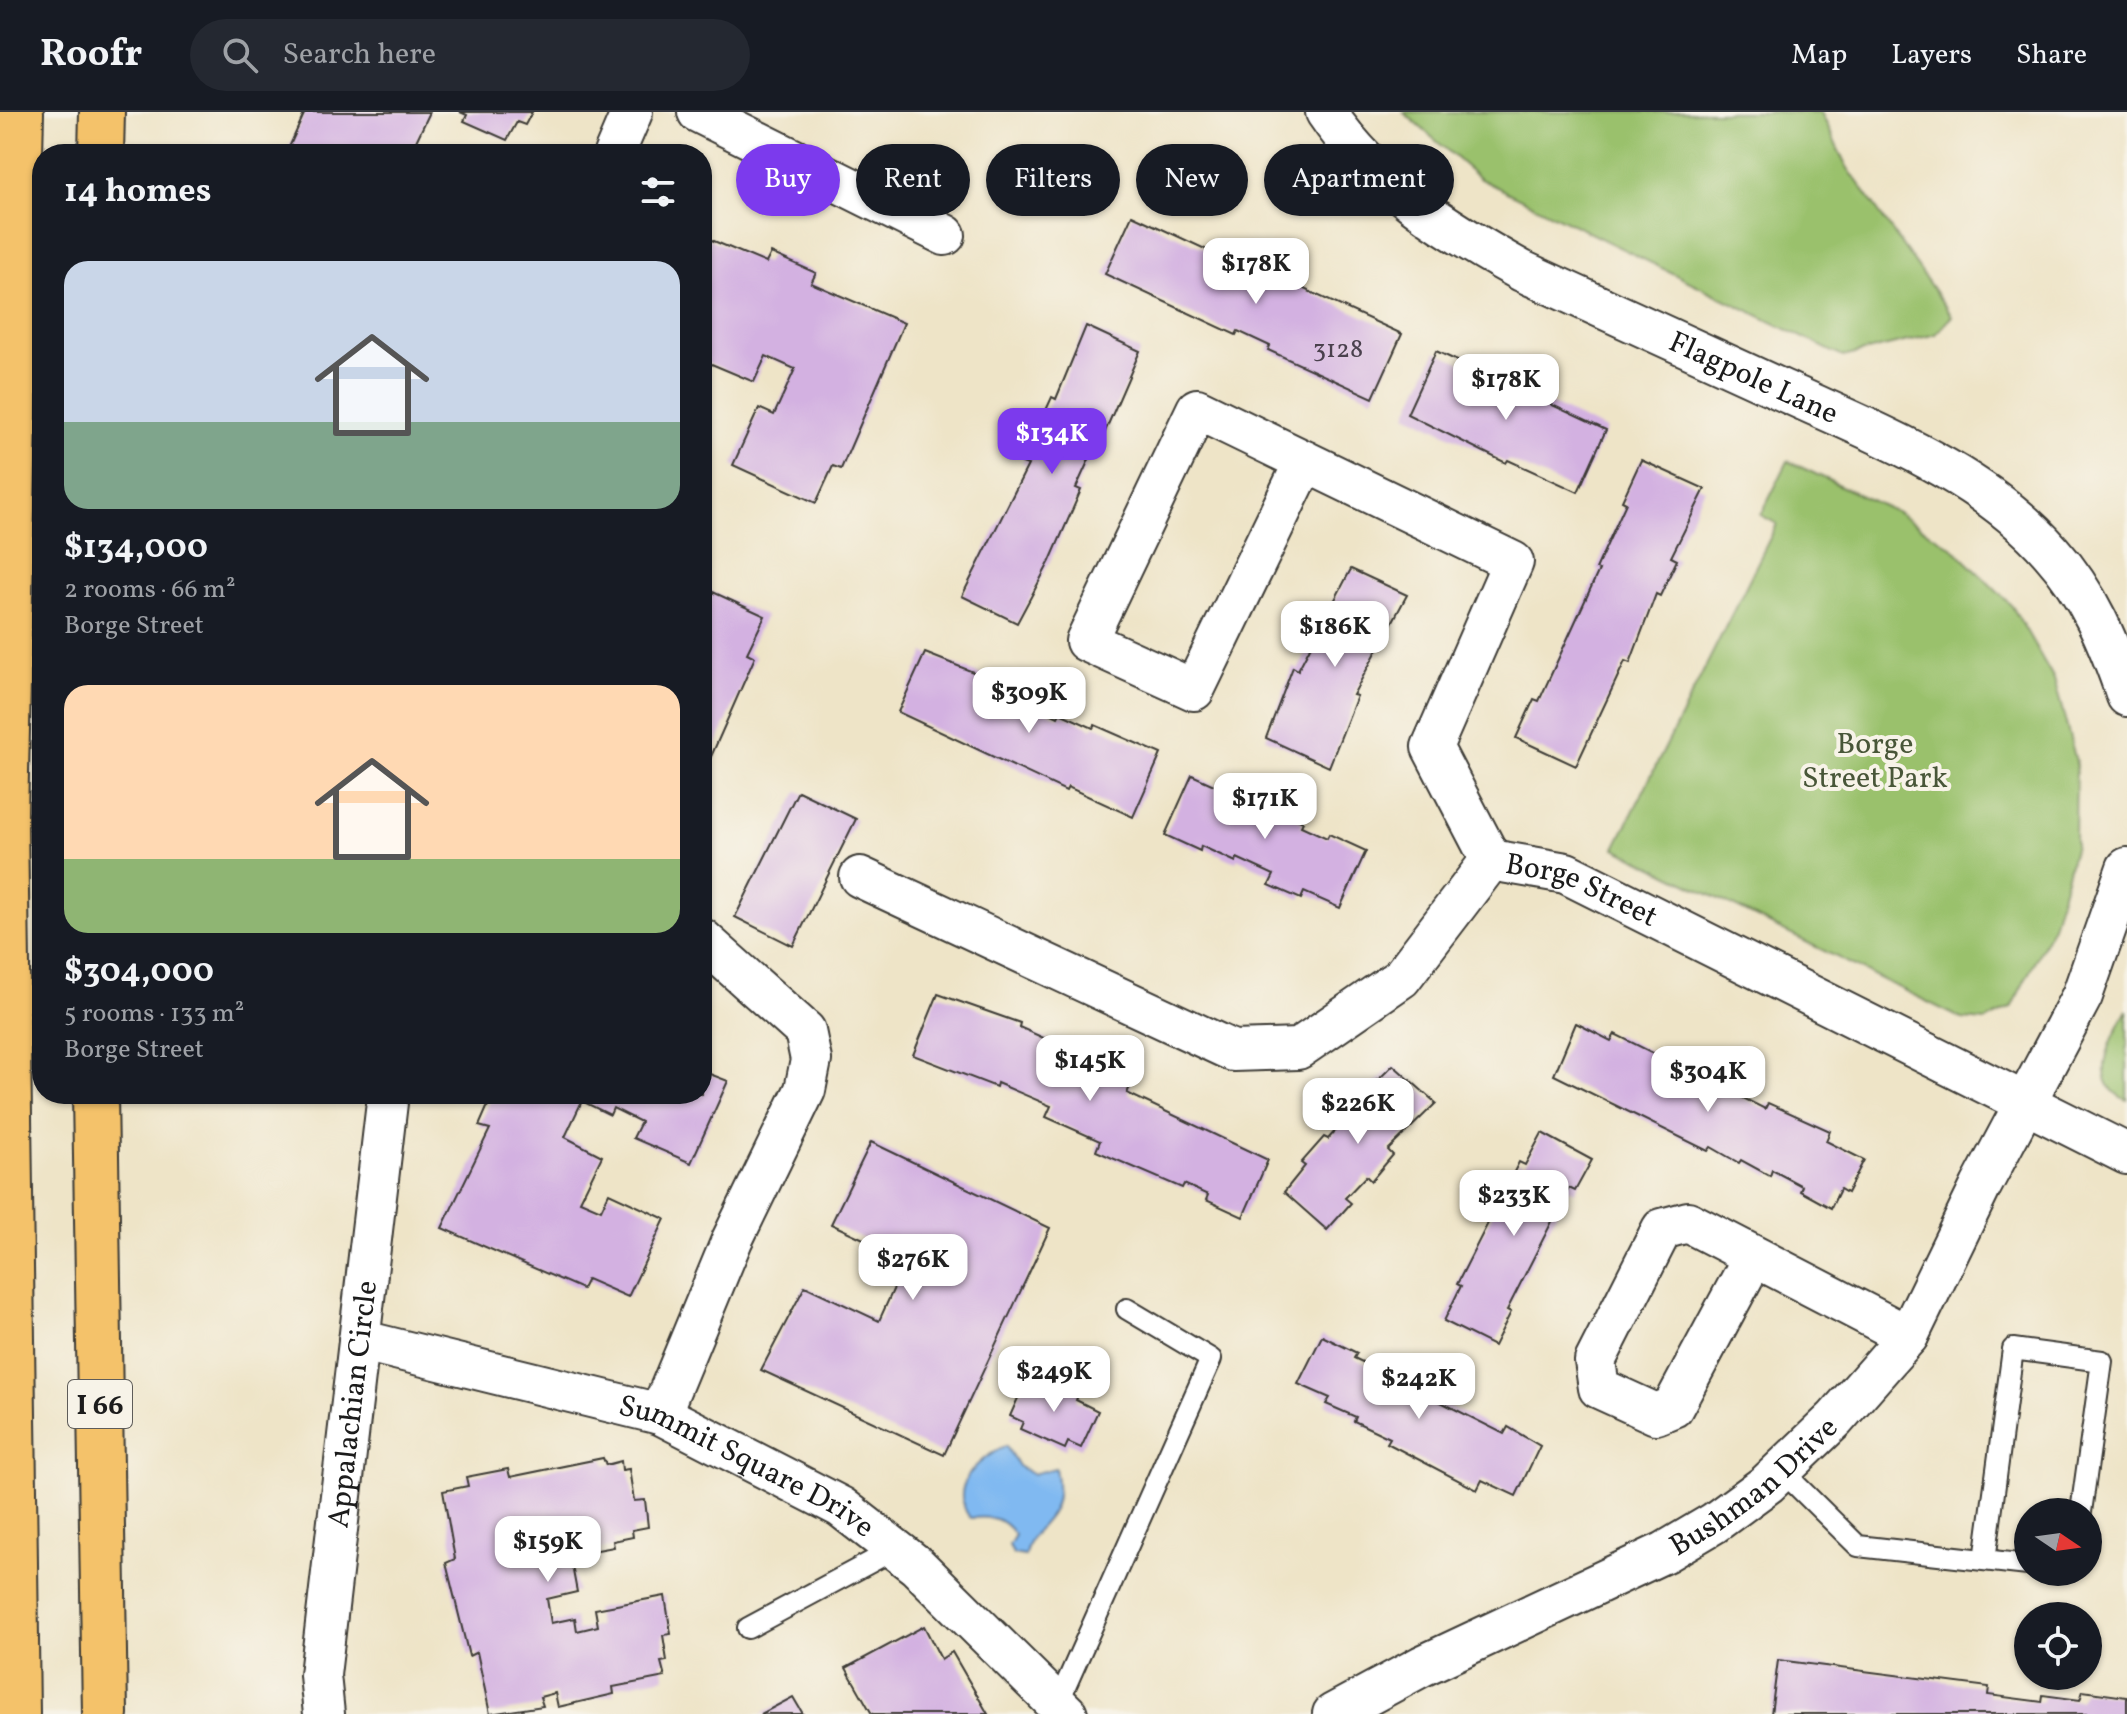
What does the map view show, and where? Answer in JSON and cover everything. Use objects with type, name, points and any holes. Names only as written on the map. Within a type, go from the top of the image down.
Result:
[{"type":"highway","points":[[17,1714],[5,817],[21,112]]},
{"type":"highway","points":[[101,144],[102,112]]},
{"type":"highway","name":"I 66","points":[[95,1104],[105,1714]]},
{"type":"street","points":[[618,144],[632,112]]},
{"type":"street","points":[[698,112],[945,235]]},
{"type":"street","name":"Flagpole Lane","points":[[1326,112],[1362,160],[1411,205],[1468,241],[1522,271],[1859,426],[1951,473],[1988,496],[2052,552],[2080,590],[2109,642],[2127,696]]},
{"type":"street","name":"Borge Street","points":[[1305,461],[1194,690],[1086,641],[1197,409],[1305,461],[1513,562],[1432,747],[1491,860],[1566,873],[2127,1154]]},
{"type":"street","points":[[860,877],[1233,1051],[1298,1049],[1401,978],[1491,860]]},
{"type":"street","points":[[2027,1103],[2095,967],[2127,868]]},
{"type":"street","points":[[660,1414],[732,1240],[805,1090],[811,1060],[805,1031],[712,948]]},
{"type":"street","name":"Bushman Drive","points":[[1333,1714],[1422,1666],[1665,1552],[1714,1523],[1782,1471],[1835,1419],[1908,1336],[1981,1186],[2027,1103]]},
{"type":"street","name":"Appalachian Circle","points":[[324,1714],[320,1675],[387,1104]]},
{"type":"street","points":[[1753,1258],[1673,1407],[1656,1414],[1599,1388],[1595,1361],[1662,1229],[1688,1222],[1908,1336]]},
{"type":"street","name":"Summit Square Drive","points":[[359,1340],[660,1414],[841,1507],[917,1566],[1062,1709]]},
{"type":"lane","points":[[1062,1709],[1211,1359],[1127,1309]]},
{"type":"lane","points":[[1985,1560],[2013,1349],[2102,1361],[2083,1498]]},
{"type":"lane","points":[[1782,1471],[1858,1546],[2014,1563]]},
{"type":"lane","points":[[748,1628],[895,1549]]},
{"type":"green space","points":[[1403,112],[1821,112],[1845,164],[1952,316],[1936,334],[1843,357],[1480,179],[1454,156],[1454,144],[1440,144]]},
{"type":"green space","name":"Borge Street Park","points":[[1788,461],[1894,511],[1952,547],[2012,606],[2054,679],[2076,761],[2075,845],[2053,926],[2011,1008],[1986,1021],[1962,1019],[1615,848],[1777,524],[1761,515]]},
{"type":"green space","points":[[2127,1010],[2127,1100],[2114,1092],[2107,1082],[2105,1071],[2110,1046]]},
{"type":"water","points":[[1006,1446],[1018,1466],[1032,1474],[1055,1468],[1056,1501],[1047,1520],[1034,1534],[1025,1556],[1013,1554],[1009,1545],[1015,1535],[1006,1524],[990,1518],[970,1518],[962,1495],[964,1485],[976,1466]]},
{"type":"building","points":[[305,112],[430,112],[415,144],[291,144]]},
{"type":"building","points":[[460,112],[532,112],[525,125],[517,122],[507,140],[464,121],[467,115]]},
{"type":"building","points":[[1132,215],[1263,276],[1265,271],[1402,334],[1373,398],[1268,350],[1270,346],[1238,331],[1236,335],[1105,274]]},
{"type":"building","points":[[712,240],[766,263],[771,253],[816,273],[811,283],[904,323],[841,469],[833,466],[816,503],[733,465],[759,408],[774,415],[795,369],[766,356],[754,382],[712,364]]},
{"type":"building","points":[[1086,326],[1140,351],[1094,457],[1091,455],[1076,488],[1081,490],[1050,561],[1017,623],[962,596],[1028,465],[1022,463],[1052,397],[1056,399]]},
{"type":"building","points":[[1436,351],[1606,430],[1578,492],[1508,460],[1506,463],[1407,414]]},
{"type":"building","points":[[1641,460],[1705,489],[1671,557],[1677,560],[1660,596],[1656,594],[1630,663],[1625,661],[1576,766],[1516,738],[1534,699],[1539,701],[1599,570],[1596,569],[1626,503],[1622,501]]},
{"type":"building","points":[[1351,569],[1407,595],[1353,695],[1357,696],[1329,767],[1266,738],[1293,667],[1298,670]]},
{"type":"building","points":[[712,592],[765,616],[747,653],[755,657],[712,754]]},
{"type":"building","points":[[925,653],[996,681],[994,684],[1058,717],[1060,713],[1093,728],[1095,725],[1161,754],[1133,817],[1068,787],[1066,791],[898,712]]},
{"type":"building","points":[[1192,775],[1227,791],[1230,783],[1303,822],[1301,826],[1327,838],[1329,834],[1366,851],[1340,908],[1304,892],[1301,899],[1269,885],[1274,875],[1237,858],[1236,862],[1201,846],[1200,851],[1165,835]]},
{"type":"building","points":[[798,791],[856,819],[793,946],[735,917]]},
{"type":"building","points":[[938,994],[1020,1023],[1019,1027],[1077,1053],[1074,1059],[1131,1085],[1127,1093],[1268,1160],[1243,1217],[1206,1200],[1208,1195],[1184,1184],[1182,1188],[1096,1151],[1100,1141],[1046,1117],[1051,1106],[997,1083],[996,1087],[913,1055]]},
{"type":"building","points":[[1576,1023],[1611,1041],[1615,1034],[1765,1109],[1768,1103],[1830,1131],[1826,1141],[1864,1160],[1847,1193],[1840,1189],[1831,1208],[1800,1191],[1802,1186],[1772,1170],[1770,1176],[1711,1147],[1708,1151],[1554,1075]]},
{"type":"building","points":[[1393,1065],[1436,1103],[1388,1150],[1393,1155],[1371,1181],[1366,1176],[1345,1198],[1351,1203],[1327,1230],[1284,1192],[1305,1166],[1301,1163],[1324,1137],[1328,1139],[1348,1117],[1344,1114]]},
{"type":"building","points":[[712,1075],[728,1081],[691,1163],[633,1138],[641,1122],[613,1108],[610,1115],[588,1104],[712,1104]]},
{"type":"building","points":[[489,1104],[581,1104],[565,1137],[602,1156],[580,1201],[601,1210],[609,1193],[665,1219],[628,1297],[587,1279],[582,1289],[442,1228],[490,1129],[479,1126]]},
{"type":"building","points":[[1542,1133],[1592,1160],[1575,1191],[1569,1188],[1507,1310],[1511,1312],[1494,1346],[1444,1321],[1461,1286],[1457,1284],[1519,1162],[1525,1165]]},
{"type":"building","points":[[871,1142],[1050,1228],[944,1455],[761,1370],[805,1286],[879,1321],[907,1259],[831,1224]]},
{"type":"building","points":[[1322,1336],[1357,1353],[1354,1358],[1379,1370],[1383,1365],[1420,1384],[1417,1390],[1504,1434],[1508,1427],[1540,1446],[1516,1496],[1482,1480],[1477,1490],[1387,1443],[1390,1438],[1354,1421],[1356,1417],[1326,1404],[1330,1398],[1298,1384]]},
{"type":"building","points":[[1053,1379],[1080,1391],[1076,1400],[1098,1411],[1081,1448],[1068,1442],[1065,1449],[1020,1429],[1023,1422],[1010,1416],[1026,1380],[1048,1390]]},
{"type":"building","points":[[603,1458],[606,1465],[621,1461],[622,1470],[629,1469],[634,1501],[645,1500],[648,1527],[632,1530],[633,1537],[613,1541],[614,1547],[570,1555],[577,1592],[547,1599],[551,1623],[575,1618],[577,1631],[598,1626],[595,1609],[665,1596],[671,1634],[663,1635],[667,1661],[661,1662],[665,1677],[613,1687],[614,1694],[558,1707],[555,1693],[540,1697],[543,1706],[490,1714],[477,1652],[469,1656],[446,1563],[455,1559],[443,1491],[468,1486],[466,1477],[508,1469],[510,1477]]},
{"type":"building","points":[[924,1626],[941,1659],[952,1652],[988,1714],[872,1714],[846,1668]]},
{"type":"building","points":[[1778,1660],[1989,1687],[1988,1695],[2042,1702],[2043,1695],[2080,1700],[2083,1691],[2127,1697],[2127,1714],[1771,1714]]},
{"type":"building","points":[[793,1697],[803,1714],[761,1714]]}]
